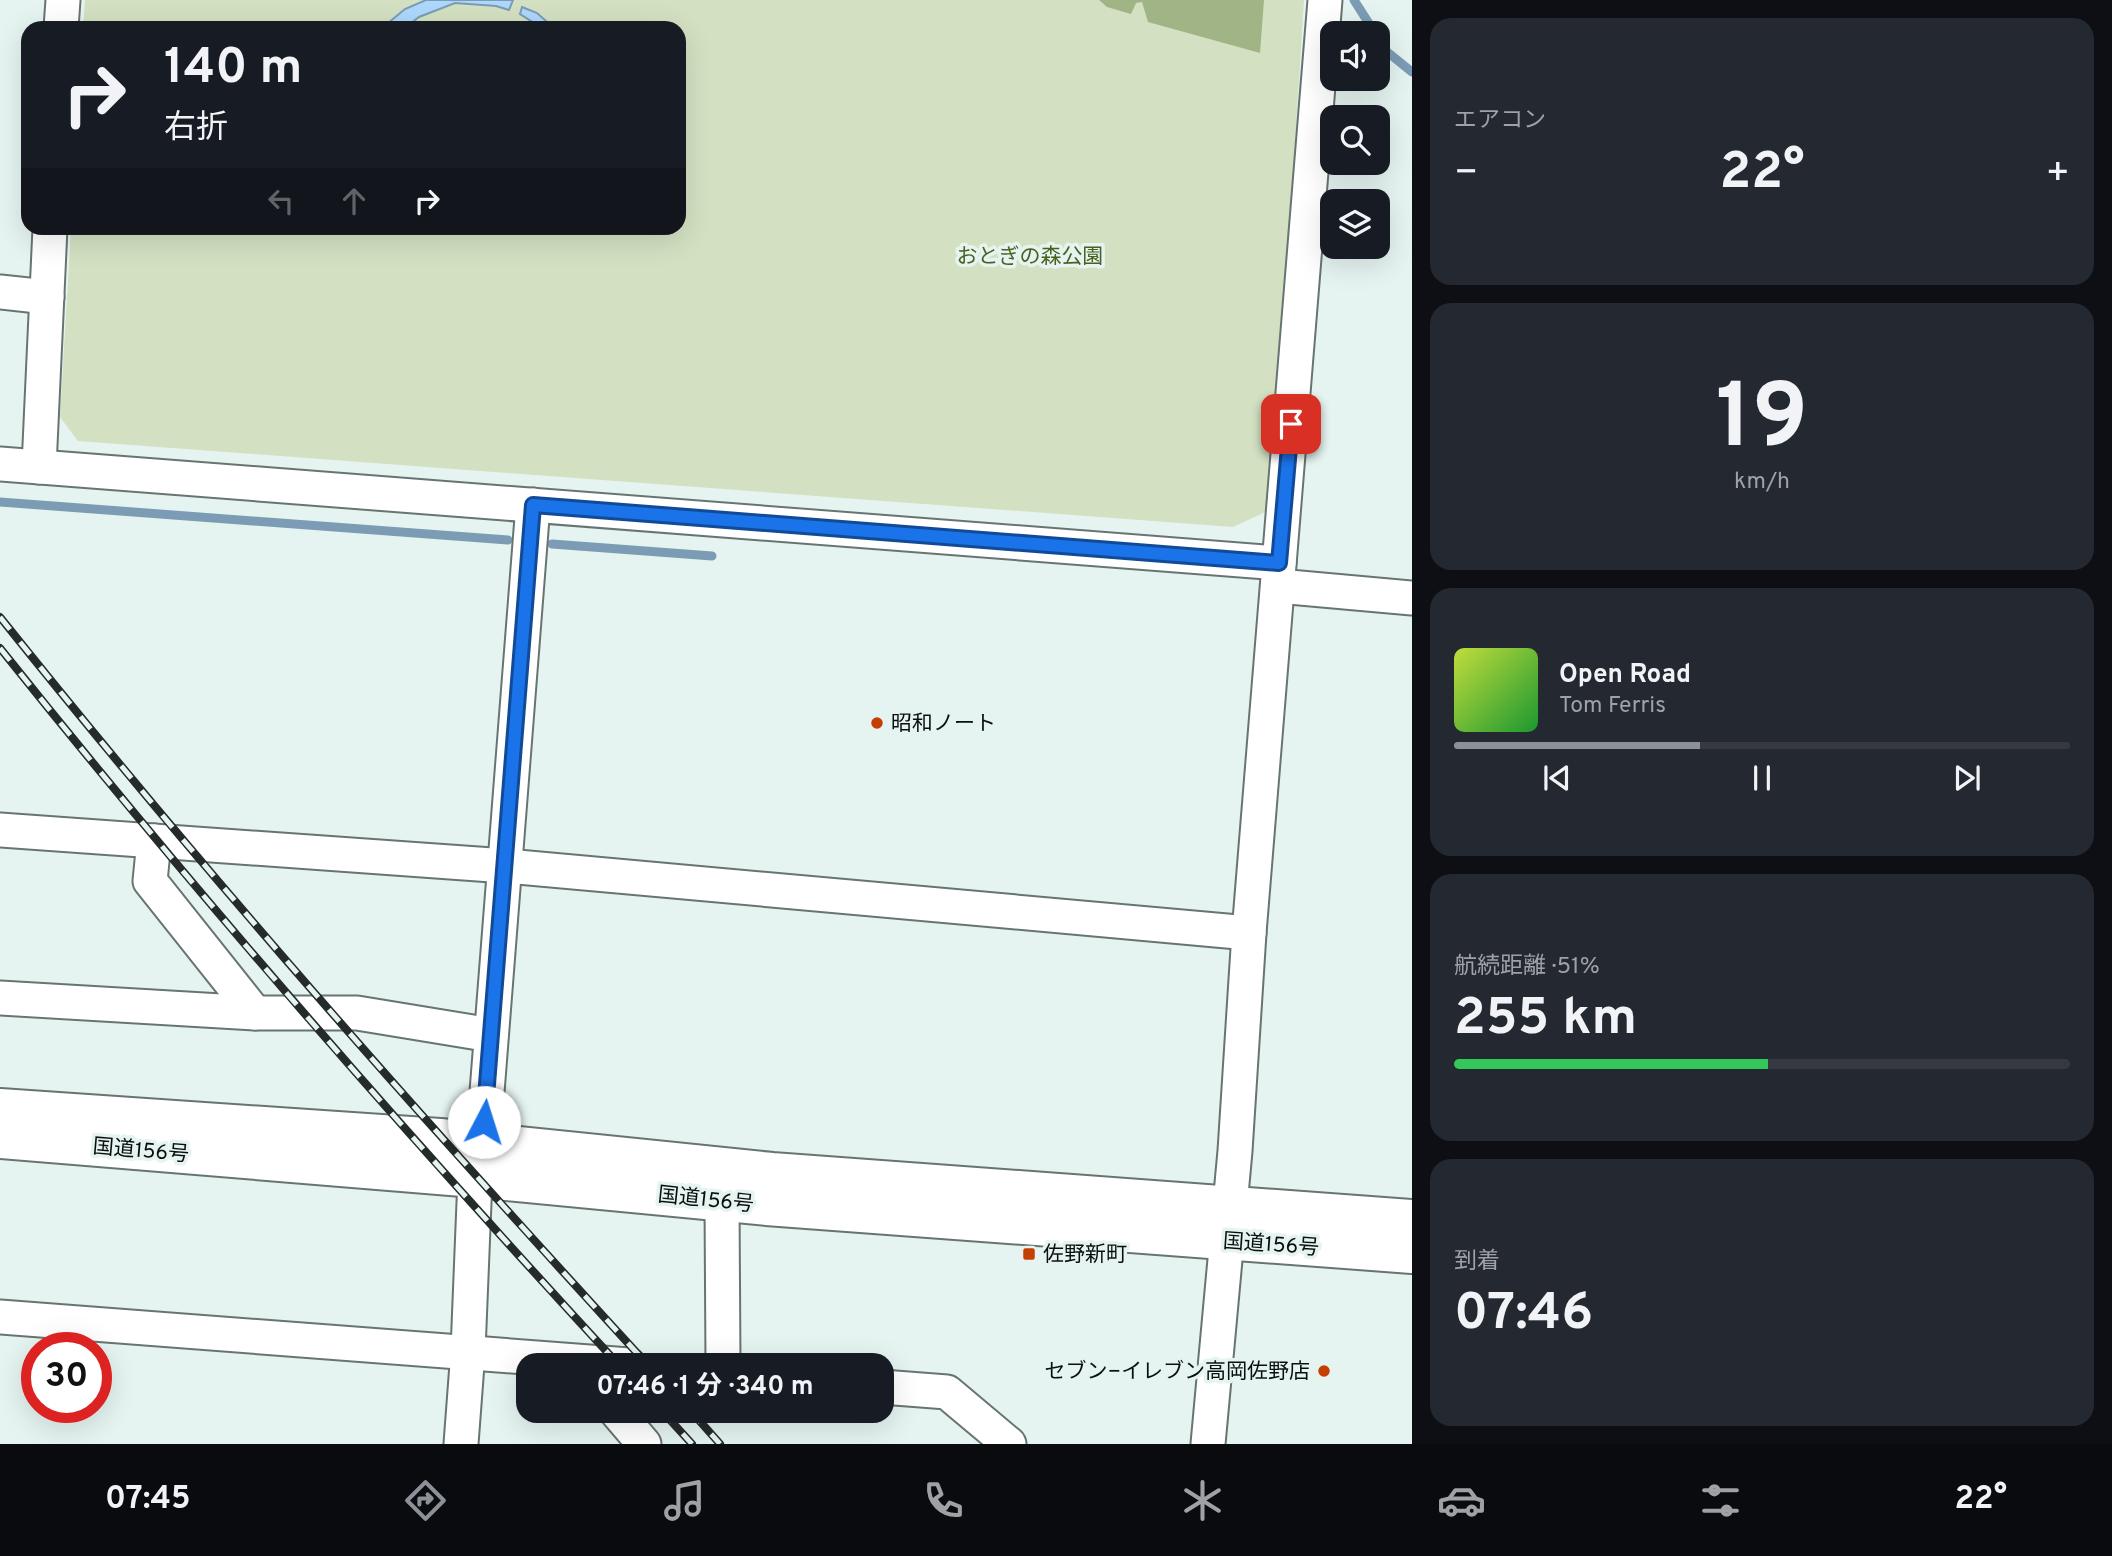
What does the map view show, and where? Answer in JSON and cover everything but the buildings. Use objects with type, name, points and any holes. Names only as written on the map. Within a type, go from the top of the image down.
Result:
[{"type":"highway","name":"国道156号","points":[[0,1108],[479,1160],[722,1201],[1412,1254]]},
{"type":"highway","name":"国道156号","points":[[0,1139],[772,1172],[1412,1219]]},
{"type":"street","points":[[62,21],[63,0]]},
{"type":"street","points":[[1209,1444],[1325,0]]},
{"type":"street","points":[[39,467],[50,235]]},
{"type":"street","points":[[0,292],[47,297]]},
{"type":"street","points":[[0,464],[533,505],[1279,575],[1412,598]]},
{"type":"street","points":[[461,1444],[479,1160],[506,866],[533,505]]},
{"type":"street","points":[[0,830],[506,866],[1249,933]]},
{"type":"street","points":[[154,841],[150,881],[255,1013]]},
{"type":"street","points":[[0,998],[255,1013],[357,1013],[491,1035]]},
{"type":"street","points":[[722,1201],[723,1353]]},
{"type":"street","points":[[0,1317],[516,1356]]},
{"type":"street","points":[[894,1388],[947,1392],[1009,1444]]},
{"type":"street","points":[[626,1423],[645,1444]]},
{"type":"green space","name":"おとぎの森公園","points":[[85,0],[1304,0],[1272,509],[1233,527],[78,441],[60,417],[71,235],[686,235],[686,21],[84,21]]},
{"type":"green space","points":[[1099,0],[1264,0],[1260,53],[1148,22],[1142,2],[1136,3],[1131,14],[1107,7]]},
{"type":"water","points":[[426,0],[513,0],[509,10],[496,6],[455,3],[414,21],[390,21],[405,9]]},
{"type":"water","points":[[522,7],[537,13],[546,21],[531,21],[520,14]]},
{"type":"waterway","points":[[1354,0],[1367,21]]},
{"type":"waterway","points":[[1390,54],[1412,72]]},
{"type":"waterway","points":[[0,502],[508,540]]},
{"type":"waterway","points":[[552,544],[712,556]]},
{"type":"railway","points":[[0,617],[157,809],[318,997],[637,1353]]},
{"type":"railway","points":[[0,648],[150,832],[303,1012],[608,1353]]},
{"type":"railway","points":[[673,1423],[692,1444]]},
{"type":"railway","points":[[701,1423],[720,1444]]},
{"type":"place","name":"昭和ノート","points":[[877,723]]},
{"type":"place","name":"佐野新町","points":[[1029,1254]]},
{"type":"place","name":"セブン−イレブン高岡佐野店","points":[[1324,1371]]},
{"type":"route","points":[[484,1122],[533,505],[1279,563],[1291,424]]}]
